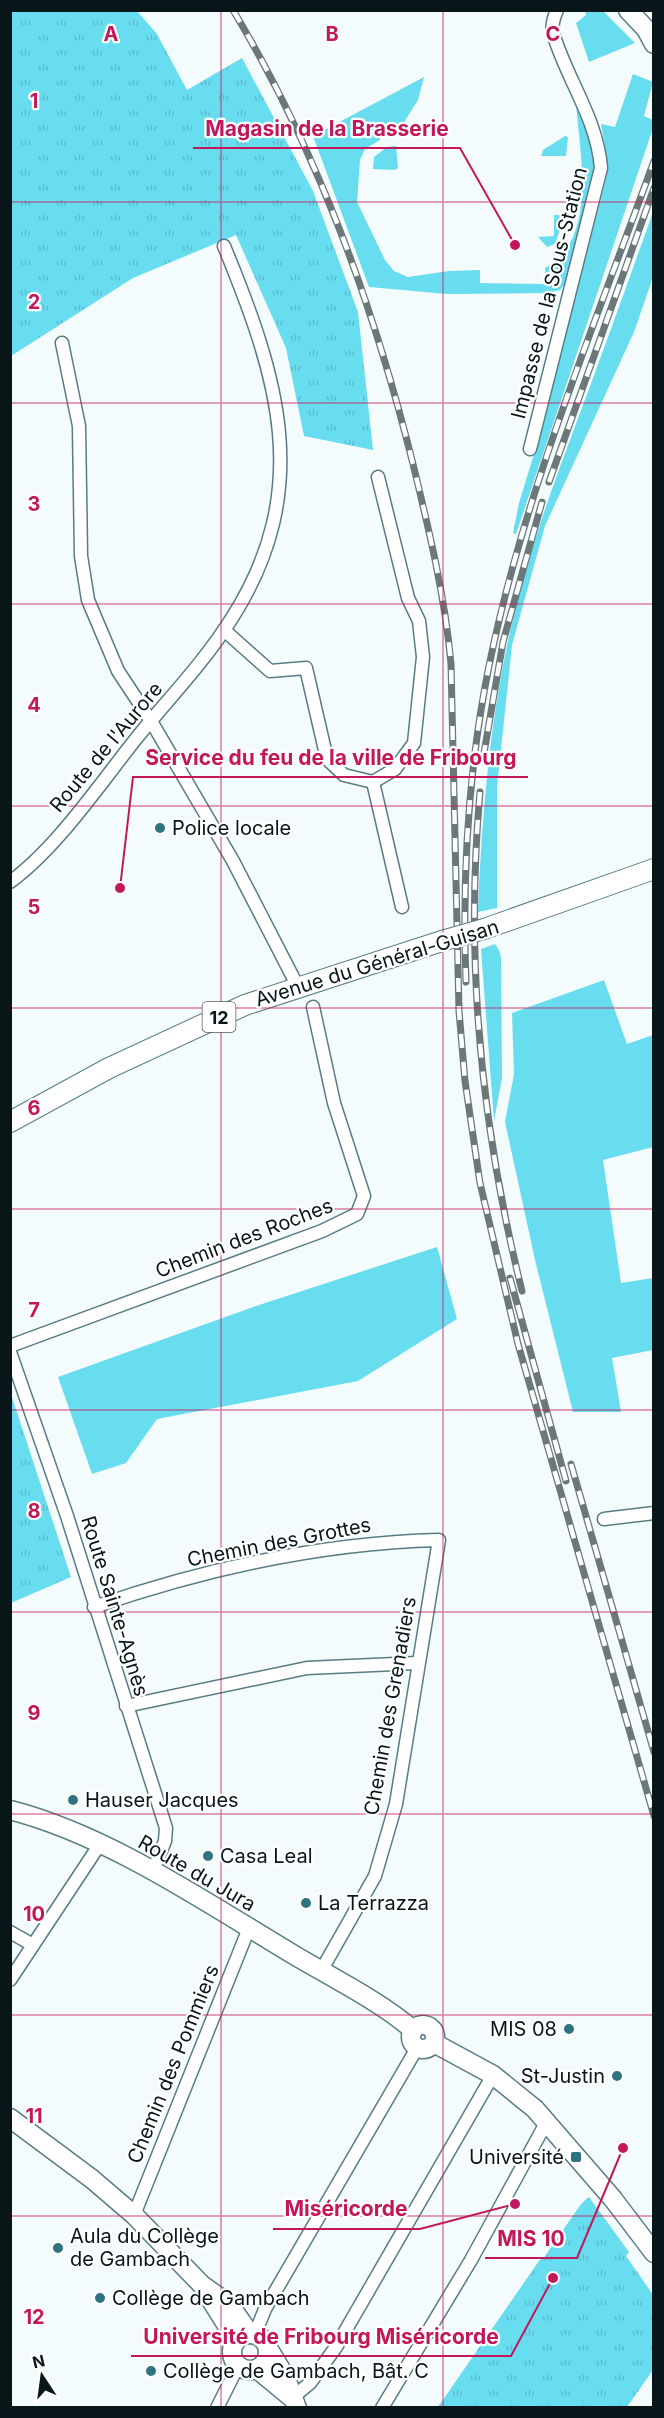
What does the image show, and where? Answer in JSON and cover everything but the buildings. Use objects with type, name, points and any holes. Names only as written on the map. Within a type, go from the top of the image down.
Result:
[{"type":"main road","name":"Avenue du Général-Guisan","points":[[10,1122],[109,1068],[245,1005],[484,929],[654,869]]},
{"type":"street","name":"Impasse de la Sous-Station","points":[[530,449],[601,168],[599,150],[591,122],[553,31],[557,10]]},
{"type":"street","points":[[628,10],[651,35]]},
{"type":"street","name":"Route de l'Aurore","points":[[10,882],[46,850],[201,663],[224,630],[264,559],[281,490],[281,444],[277,403],[261,341],[224,246]]},
{"type":"street","points":[[62,343],[79,426],[81,556],[88,600],[118,671],[151,721],[232,861],[298,987]]},
{"type":"street","points":[[224,630],[270,671],[306,668],[327,759],[344,776],[373,782],[395,769],[414,743],[423,657],[419,621],[408,598],[378,477]]},
{"type":"street","points":[[373,782],[402,906]]},
{"type":"street","name":"Chemin des Roches","points":[[10,1346],[322,1232],[357,1214],[364,1196],[334,1102],[312,1007]]},
{"type":"street","name":"Route Sainte-Agnès","points":[[10,1352],[67,1516],[165,1828],[163,1850],[153,1871]]},
{"type":"street","points":[[604,1519],[654,1513]]},
{"type":"street","name":"Chemin des Grottes","points":[[94,1607],[239,1566],[377,1541],[439,1540]]},
{"type":"street","name":"Chemin des Grenadiers","points":[[321,1971],[375,1876],[396,1804],[417,1663],[439,1540]]},
{"type":"street","points":[[126,1706],[307,1668],[417,1663]]},
{"type":"street","name":"Route du Jura","points":[[10,1810],[100,1844],[153,1871],[321,1971],[421,2040],[493,2075],[535,2109],[613,2199],[654,2253]]},
{"type":"street","points":[[10,1980],[100,1844]]},
{"type":"street","name":"Chemin des Pommiers","points":[[134,2215],[249,1928]]},
{"type":"street","points":[[10,1932],[33,1946]]},
{"type":"street","points":[[268,2348],[267,2358],[257,2369],[247,2370],[238,2366],[232,2352],[247,2336],[265,2309],[421,2040]]},
{"type":"street","points":[[295,2403],[336,2347],[493,2075]]},
{"type":"street","points":[[10,2118],[92,2179],[134,2215],[202,2285],[230,2304],[247,2336]]},
{"type":"street","points":[[382,2408],[471,2260],[546,2123]]},
{"type":"street","points":[[247,2336],[264,2339],[286,2378],[295,2403]]},
{"type":"street","points":[[217,2408],[238,2366]]},
{"type":"street","points":[[257,2369],[295,2403]]},
{"type":"green space","points":[[11,11],[137,11],[157,34],[187,90],[242,58],[313,191],[358,312],[373,450],[304,436],[286,348],[236,235],[133,278],[11,356]]},
{"type":"green space","points":[[585,11],[603,11],[635,43],[589,62],[576,23],[586,15]]},
{"type":"green space","points":[[633,74],[653,82],[644,116],[653,120],[653,128],[516,534],[513,533],[519,503],[541,431],[606,179],[607,157],[601,124],[615,127]]},
{"type":"green space","points":[[424,77],[418,100],[398,132],[380,136],[380,140],[365,149],[360,160],[357,202],[385,260],[394,271],[408,277],[449,271],[480,270],[480,283],[545,284],[545,268],[562,255],[573,237],[579,217],[582,171],[576,104],[591,139],[594,172],[583,228],[568,280],[560,290],[548,293],[447,294],[369,287],[313,136]]},
{"type":"green space","points":[[565,136],[568,137],[566,156],[541,156],[543,150]]},
{"type":"green space","points":[[396,146],[398,168],[395,170],[373,169],[374,157],[387,147]]},
{"type":"green space","points":[[653,212],[653,277],[634,332],[545,526],[512,645],[497,787],[497,908],[478,912],[486,785],[497,701],[513,617],[549,498]]},
{"type":"green space","points":[[554,215],[564,215],[564,218],[555,244],[547,247],[538,237],[554,236]]},
{"type":"green space","points":[[495,944],[501,959],[502,1078],[494,1121],[481,949]]},
{"type":"green space","points":[[604,980],[627,1044],[653,1035],[653,1147],[603,1160],[621,1283],[653,1278],[653,1350],[612,1358],[621,1412],[573,1412],[535,1260],[505,1122],[514,1074],[512,1013]]},
{"type":"green space","points":[[437,1247],[457,1319],[358,1381],[157,1419],[126,1463],[92,1474],[58,1377],[256,1306]]},
{"type":"green space","points":[[10,1391],[71,1577],[11,1603],[10,1603]]},
{"type":"green space","points":[[589,2197],[629,2252],[626,2256],[654,2296],[653,2370],[627,2407],[438,2407],[541,2258],[543,2259],[581,2204]]},
{"type":"railway","points":[[233,10],[291,118],[340,230],[380,346],[425,514],[441,588],[451,664],[459,1011],[465,1081],[480,1183],[518,1344],[654,1816]]},
{"type":"railway","points":[[466,982],[465,903],[468,823],[476,744],[489,666],[521,537],[541,474],[654,161]]},
{"type":"railway","points":[[549,482],[654,188]]},
{"type":"railway","points":[[483,759],[503,642],[542,502]]},
{"type":"railway","points":[[480,792],[474,918],[480,1043],[496,1167],[522,1291]]},
{"type":"railway","points":[[510,1278],[566,1481]]},
{"type":"railway","points":[[571,1464],[654,1752]]},
{"type":"place","name":"Magasin de la Brasserie","points":[[515,245]]},
{"type":"place","name":"Police locale","points":[[160,828]]},
{"type":"place","name":"Service du feu de la ville de Fribourg","points":[[120,888]]},
{"type":"place","name":"Hauser Jacques","points":[[73,1800]]},
{"type":"place","name":"Casa Leal","points":[[208,1856]]},
{"type":"place","name":"La Terrazza","points":[[306,1903]]},
{"type":"place","name":"MIS 08","points":[[569,2029]]},
{"type":"place","name":"St-Justin","points":[[617,2076]]},
{"type":"place","name":"MIS 10","points":[[623,2148]]},
{"type":"place","name":"Université","points":[[576,2157]]},
{"type":"place","name":"Miséricorde","points":[[515,2204]]},
{"type":"place","name":"Aula du Collège de Gambach","points":[[58,2248]]},
{"type":"place","name":"Université de Fribourg Miséricorde","points":[[553,2278]]},
{"type":"place","name":"Collège de Gambach","points":[[100,2298]]},
{"type":"place","name":"Collège de Gambach, Bât. C","points":[[151,2371]]}]
